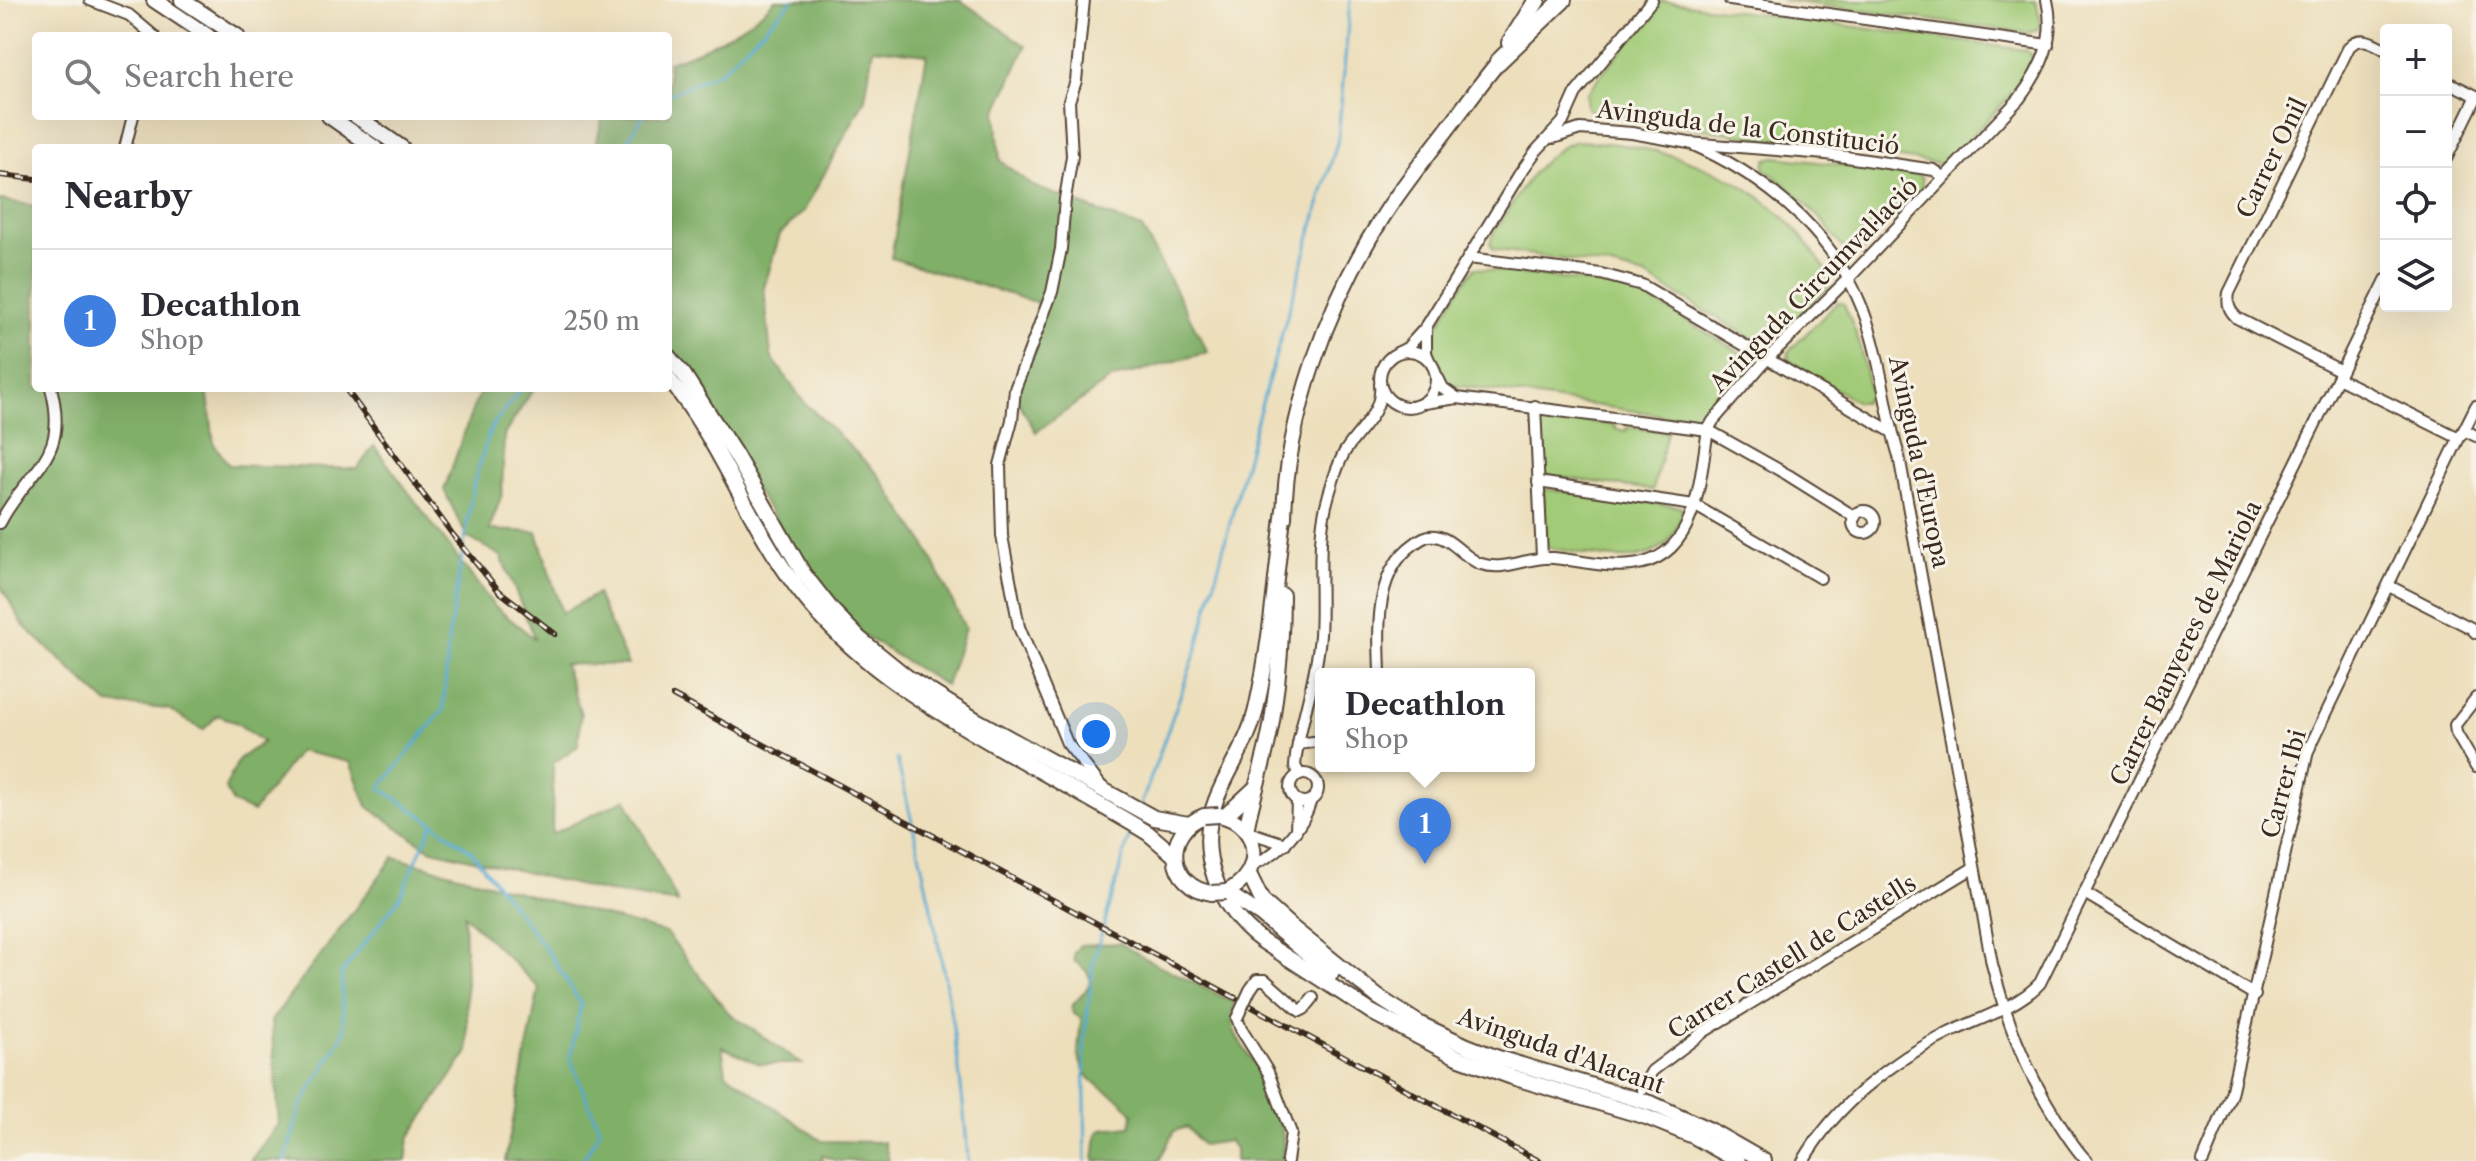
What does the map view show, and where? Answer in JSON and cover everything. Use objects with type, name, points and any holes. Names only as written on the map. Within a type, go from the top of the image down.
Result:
[{"type":"highway","points":[[1498,62],[1537,0]]},
{"type":"highway","points":[[1498,62],[1563,0]]},
{"type":"main road","points":[[154,0],[202,32]]},
{"type":"main road","points":[[182,0],[231,32]]},
{"type":"main road","points":[[1247,832],[1254,789],[1266,753],[1273,715],[1282,604],[1284,509],[1307,386],[1343,290],[1383,217],[1498,62],[1552,0]]},
{"type":"main road","points":[[335,120],[369,144]]},
{"type":"main road","points":[[362,120],[396,144]]},
{"type":"main road","points":[[672,361],[735,454],[803,573],[845,624],[907,677],[976,720],[1154,818],[1189,824],[1216,815],[1254,789]]},
{"type":"main road","points":[[672,383],[698,419],[790,577],[815,610],[853,650],[926,705],[1148,833],[1175,856]]},
{"type":"main road","name":"Avinguda d'Alacant","points":[[1284,509],[1257,707],[1247,740],[1215,802],[1208,838],[1211,866],[1222,897],[1250,932],[1373,1013],[1398,1026],[1474,1064],[1646,1117],[1693,1136],[1738,1161]]},
{"type":"main road","points":[[1189,824],[1178,838],[1175,856],[1178,870],[1186,882],[1198,890],[1219,892],[1243,882],[1250,869],[1253,848],[1240,824],[1216,815]]},
{"type":"main road","name":"Avinguda d'Alacant","points":[[1250,869],[1262,901],[1378,997],[1420,1024],[1498,1058],[1665,1109],[1764,1161]]},
{"type":"main road","name":"Avinguda d'Alacant","points":[[1219,892],[1261,915],[1398,1026]]},
{"type":"street","points":[[90,0],[129,15],[149,32]]},
{"type":"street","points":[[1084,0],[1076,81],[1069,101],[1072,156],[1061,249],[1052,292],[1015,389],[1012,420],[1000,465],[1002,536],[1019,627],[1067,743],[1105,792]]},
{"type":"street","points":[[1315,668],[1320,638],[1320,548],[1326,505],[1344,453],[1373,417],[1382,397],[1381,371],[1385,362],[1407,348],[1426,327],[1519,175],[1563,122],[1576,93],[1652,0]]},
{"type":"street","points":[[1730,0],[2048,45]]},
{"type":"street","name":"Avinguda Circumval·lació","points":[[1380,668],[1380,611],[1386,585],[1400,558],[1424,537],[1440,536],[1458,551],[1482,564],[1503,566],[1542,557],[1621,566],[1658,558],[1681,536],[1694,505],[1708,430],[1719,413],[1766,360],[1848,279],[2019,99],[2034,79],[2048,45],[2051,30],[2047,0]]},
{"type":"street","name":"Carrer Onil","points":[[2340,375],[2237,318],[2228,308],[2229,293],[2353,42],[2369,41],[2380,47]]},
{"type":"street","points":[[2452,84],[2476,97],[2452,147]]},
{"type":"street","points":[[126,144],[132,120]]},
{"type":"street","name":"Avinguda de la Constitució","points":[[1547,141],[1580,129],[1632,133],[1689,143],[1826,154],[1934,170],[1944,177]]},
{"type":"street","name":"Avinguda d'Europa","points":[[1689,143],[1741,168],[1791,206],[1811,226],[1848,279],[1870,329],[1899,456],[1973,868],[2003,1008],[2016,1046],[2035,1085],[2087,1161]]},
{"type":"street","points":[[1468,258],[1630,280],[1655,291],[1766,360],[1892,432]]},
{"type":"street","name":"Carrer Banyeres de Mariola","points":[[1803,1161],[1831,1121],[1883,1074],[1942,1036],[2003,1008],[2040,983],[2380,292]]},
{"type":"street","points":[[1426,327],[1426,353],[1443,388],[1457,398]]},
{"type":"street","points":[[1397,353],[1420,353],[1430,362]]},
{"type":"street","points":[[1420,405],[1432,395],[1436,373]]},
{"type":"street","points":[[2340,375],[2461,434],[2476,436]]},
{"type":"street","points":[[1380,385],[1387,399],[1407,408]]},
{"type":"street","points":[[0,523],[51,450],[56,419],[52,392]]},
{"type":"street","points":[[1373,417],[1457,398],[1708,430],[1855,517]]},
{"type":"street","points":[[1535,406],[1542,557]]},
{"type":"street","name":"Carrer Ibi","points":[[2203,1161],[2231,1094],[2308,751],[2476,406]]},
{"type":"street","points":[[1538,482],[1694,505],[1820,578]]},
{"type":"street","points":[[2389,586],[2476,633]]},
{"type":"street","points":[[1300,775],[1295,766],[1298,744],[1315,670]]},
{"type":"street","points":[[2476,698],[2455,725],[2456,733],[2476,767]]},
{"type":"street","points":[[1298,744],[1315,742]]},
{"type":"street","points":[[1250,869],[1285,844],[1296,831],[1305,818],[1317,785],[1309,775],[1300,775],[1290,785],[1291,794],[1297,801],[1296,831]]},
{"type":"street","points":[[1297,801],[1311,800]]},
{"type":"street","points":[[1247,832],[1285,844]]},
{"type":"street","name":"Carrer Castell de Castells","points":[[1642,1089],[1652,1071],[1705,1031],[1973,868]]},
{"type":"street","points":[[2086,894],[2255,995]]},
{"type":"street","points":[[1287,1161],[1291,1133],[1268,1072],[1237,1018],[1257,980],[1265,980],[1300,1011],[1313,998]]},
{"type":"green space","points":[[775,0],[960,0],[1026,46],[996,112],[1000,161],[1033,186],[1142,228],[1208,352],[1111,379],[1036,432],[1015,396],[1038,303],[891,258],[927,54],[873,48],[865,99],[804,211],[780,234],[764,288],[771,356],[803,401],[877,473],[925,544],[965,628],[946,686],[845,624],[672,365],[672,144],[596,144],[602,120],[672,120],[672,61],[725,37]]},
{"type":"green space","points":[[1781,0],[2036,0],[2041,24],[2037,30],[2028,33]]},
{"type":"green space","points":[[1663,1],[2025,50],[2030,54],[2032,63],[2008,98],[1949,160],[1941,164],[1592,113],[1586,106],[1587,93]]},
{"type":"green space","points":[[1576,141],[1637,147],[1667,154],[1724,176],[1774,209],[1796,230],[1830,275],[1830,285],[1767,347],[1645,276],[1607,266],[1494,249],[1490,243],[1492,236],[1527,181],[1549,157]]},
{"type":"green space","points":[[1775,157],[1916,174],[1922,178],[1922,189],[1860,253],[1853,255],[1844,249],[1803,201],[1765,170],[1766,159]]},
{"type":"green space","points":[[0,200],[32,205],[32,392],[208,392],[214,444],[229,465],[357,469],[374,446],[494,606],[535,639],[501,556],[467,537],[444,490],[481,392],[531,392],[504,435],[502,494],[489,530],[537,532],[562,613],[597,594],[628,665],[564,664],[581,714],[578,746],[553,763],[552,834],[626,799],[678,903],[602,891],[429,849],[367,806],[350,762],[299,751],[253,812],[233,803],[225,788],[239,759],[263,742],[237,723],[218,715],[203,730],[168,709],[108,704],[24,626],[0,585]]},
{"type":"green space","points":[[1475,268],[1618,286],[1646,297],[1748,357],[1751,365],[1697,420],[1447,384],[1432,353],[1432,343],[1448,308]]},
{"type":"green space","points":[[1838,302],[1844,304],[1858,338],[1870,392],[1863,402],[1857,402],[1791,362],[1788,357],[1789,351]]},
{"type":"green space","points":[[1545,416],[1615,425],[1615,429],[1626,431],[1627,427],[1667,432],[1653,490],[1544,475],[1539,421]]},
{"type":"green space","points":[[1546,489],[1681,507],[1683,512],[1669,540],[1658,550],[1644,555],[1613,558],[1550,548],[1546,545],[1543,492]]},
{"type":"green space","points":[[394,857],[666,933],[728,1012],[802,1064],[760,1064],[722,1047],[726,1073],[822,1141],[884,1142],[889,1161],[836,1161],[822,1155],[823,1161],[505,1161],[539,988],[464,915],[468,1052],[409,1138],[406,1161],[250,1161],[279,1123],[271,1021]]},
{"type":"green space","points":[[1120,943],[1235,1003],[1233,1023],[1238,1039],[1265,1081],[1279,1114],[1283,1138],[1281,1161],[1235,1161],[1235,1148],[1229,1141],[1202,1145],[1187,1127],[1174,1131],[1159,1161],[1094,1161],[1097,1134],[1102,1129],[1130,1126],[1133,1114],[1126,1105],[1094,1082],[1082,1067],[1079,1056],[1081,1018],[1074,1014],[1072,1006],[1087,988],[1090,978],[1074,961],[1074,953],[1080,945]]},
{"type":"waterway","points":[[672,93],[721,71],[793,0]]},
{"type":"waterway","points":[[1141,805],[1198,646],[1253,434],[1338,139],[1350,0]]},
{"type":"waterway","points":[[626,144],[640,120]]},
{"type":"waterway","points":[[285,1161],[300,1108],[344,1033],[341,974],[400,897],[433,823],[380,788],[443,710],[449,635],[474,482],[491,428],[518,392]]},
{"type":"waterway","points":[[897,759],[950,1009],[968,1161]]},
{"type":"waterway","points":[[433,823],[471,851],[551,956],[581,1004],[570,1058],[600,1131],[582,1161]]},
{"type":"waterway","points":[[1086,1161],[1084,1043],[1093,963],[1131,831]]},
{"type":"railway","points":[[0,175],[32,179]]},
{"type":"railway","points":[[348,392],[453,535],[499,591],[555,634]]},
{"type":"railway","points":[[673,696],[1539,1161]]},
{"type":"place","name":"Decathlon","points":[[1425,864]]}]
